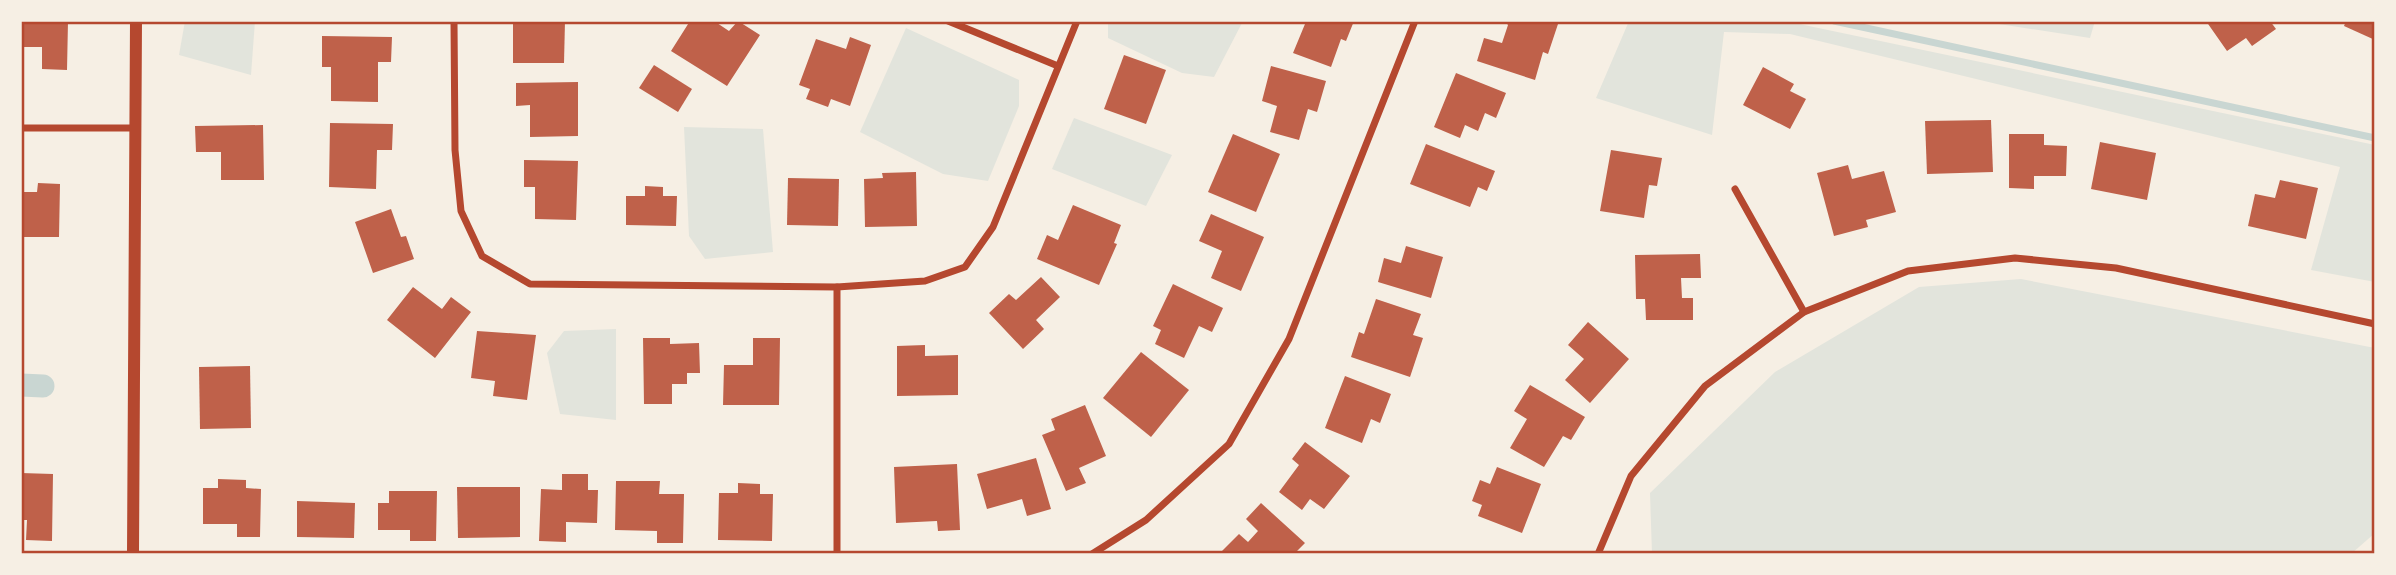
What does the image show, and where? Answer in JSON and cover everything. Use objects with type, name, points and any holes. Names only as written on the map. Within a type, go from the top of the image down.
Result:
[{"type":"street","points":[[133,554],[136,21]]},
{"type":"street","points":[[454,21],[455,150],[461,211],[482,256],[530,284],[837,287],[925,281],[965,267],[993,227],[1077,21]]},
{"type":"street","points":[[948,21],[1058,66]]},
{"type":"street","points":[[1092,554],[1146,520],[1229,444],[1289,339],[1415,21]]},
{"type":"street","points":[[21,128],[136,128]]},
{"type":"street","points":[[1735,189],[1804,312]]},
{"type":"street","points":[[1598,554],[1631,476],[1705,386],[1804,312],[1908,271],[2015,258],[2116,268],[2375,324]]},
{"type":"street","points":[[837,287],[837,554]]},
{"type":"shaded area","points":[[185,21],[255,21],[251,75],[179,55]]},
{"type":"shaded area","points":[[1108,21],[1243,21],[1214,77],[1182,73],[1108,38]]},
{"type":"shaded area","points":[[1629,21],[1785,21],[2375,145],[2375,282],[2311,270],[2340,167],[1790,34],[1724,32],[1712,135],[1596,98]]},
{"type":"shaded area","points":[[2000,21],[2095,21],[2090,38],[1999,24]]},
{"type":"shaded area","points":[[906,28],[1019,80],[1019,106],[988,181],[943,174],[860,132]]},
{"type":"shaded area","points":[[1074,118],[1172,155],[1146,206],[1052,169]]},
{"type":"shaded area","points":[[684,127],[763,129],[773,252],[705,259],[689,236]]},
{"type":"shaded area","points":[[2021,279],[2375,348],[2375,533],[2351,554],[1652,554],[1650,493],[1775,372],[1919,287]]},
{"type":"shaded area","points":[[616,329],[616,420],[560,414],[547,353],[564,331]]},
{"type":"building","points":[[21,21],[68,21],[67,70],[42,69],[42,47],[23,47],[21,54]]},
{"type":"building","points":[[513,21],[565,21],[564,63],[513,63]]},
{"type":"building","points":[[690,21],[714,21],[729,31],[738,21],[760,35],[727,86],[671,51]]},
{"type":"building","points":[[1297,21],[1354,21],[1346,41],[1341,39],[1331,67],[1293,53],[1305,24]]},
{"type":"building","points":[[1505,21],[1558,24],[1548,54],[1543,52],[1535,80],[1477,61],[1484,38],[1502,43],[1508,25]]},
{"type":"building","points":[[2206,21],[2270,21],[2276,29],[2252,46],[2246,38],[2227,51]]},
{"type":"building","points":[[2346,21],[2375,21],[2375,40],[2344,26]]},
{"type":"building","points":[[322,36],[392,37],[391,62],[378,62],[378,102],[331,101],[331,67],[322,67]]},
{"type":"building","points":[[850,37],[871,45],[850,106],[831,99],[828,107],[806,99],[810,89],[799,85],[816,39],[846,49]]},
{"type":"building","points":[[1124,55],[1166,70],[1146,124],[1104,109]]},
{"type":"building","points":[[654,65],[692,89],[678,112],[639,88]]},
{"type":"building","points":[[1271,66],[1326,81],[1317,112],[1308,109],[1299,140],[1270,132],[1277,106],[1262,101]]},
{"type":"building","points":[[1763,67],[1794,84],[1790,91],[1806,99],[1790,129],[1743,105]]},
{"type":"building","points":[[1456,73],[1506,93],[1496,118],[1485,113],[1478,131],[1465,125],[1460,138],[1434,127]]},
{"type":"building","points":[[578,82],[578,136],[530,137],[530,105],[516,106],[516,83]]},
{"type":"building","points":[[1991,120],[1993,172],[1927,174],[1925,121]]},
{"type":"building","points":[[330,123],[393,124],[392,150],[377,150],[376,189],[329,187]]},
{"type":"building","points":[[263,125],[264,180],[221,180],[221,152],[196,152],[195,126]]},
{"type":"building","points":[[1233,134],[1280,154],[1256,212],[1208,192]]},
{"type":"building","points":[[2009,134],[2044,134],[2044,145],[2067,146],[2066,176],[2034,176],[2034,189],[2009,188]]},
{"type":"building","points":[[2100,142],[2156,153],[2147,200],[2091,189]]},
{"type":"building","points":[[1426,144],[1495,171],[1487,191],[1478,187],[1470,207],[1410,184]]},
{"type":"building","points":[[1611,150],[1662,158],[1657,186],[1649,185],[1644,218],[1600,211]]},
{"type":"building","points":[[524,160],[578,161],[576,220],[535,219],[535,187],[524,187]]},
{"type":"building","points":[[1848,165],[1852,179],[1884,171],[1896,212],[1866,220],[1868,227],[1834,236],[1817,173]]},
{"type":"building","points":[[916,172],[917,226],[865,227],[864,179],[883,178],[882,173]]},
{"type":"building","points":[[788,178],[839,179],[838,226],[787,225]]},
{"type":"building","points":[[2280,180],[2318,188],[2306,239],[2248,226],[2255,194],[2275,198]]},
{"type":"building","points":[[38,183],[60,184],[59,237],[21,237],[21,192],[37,192]]},
{"type":"building","points":[[645,186],[663,187],[663,196],[677,196],[676,226],[626,225],[626,196],[645,196]]},
{"type":"building","points":[[1073,205],[1121,225],[1114,243],[1117,244],[1099,285],[1037,259],[1047,235],[1058,240]]},
{"type":"building","points":[[391,209],[401,237],[406,236],[414,259],[373,273],[355,222]]},
{"type":"building","points":[[1211,214],[1264,237],[1241,291],[1211,278],[1222,251],[1199,241]]},
{"type":"building","points":[[1406,246],[1443,257],[1431,298],[1378,282],[1384,258],[1401,263]]},
{"type":"building","points":[[1700,254],[1701,278],[1681,278],[1682,298],[1693,298],[1693,320],[1646,320],[1645,299],[1636,299],[1635,255]]},
{"type":"building","points":[[1041,277],[1060,297],[1036,320],[1044,329],[1023,349],[989,313],[1009,294],[1016,300]]},
{"type":"building","points":[[1173,284],[1223,308],[1212,332],[1199,326],[1184,358],[1155,344],[1161,330],[1153,326]]},
{"type":"building","points":[[413,287],[442,309],[451,297],[471,312],[435,358],[387,320]]},
{"type":"building","points":[[1376,299],[1421,314],[1413,335],[1423,338],[1410,377],[1351,357],[1359,332],[1364,334]]},
{"type":"building","points":[[1588,322],[1629,359],[1590,403],[1565,380],[1584,359],[1568,345]]},
{"type":"building","points":[[477,331],[536,335],[527,400],[493,396],[495,381],[471,378]]},
{"type":"building","points":[[643,338],[670,338],[670,344],[699,343],[700,373],[687,373],[687,384],[672,384],[672,404],[644,404]]},
{"type":"building","points":[[753,338],[780,338],[779,405],[723,405],[724,365],[753,365]]},
{"type":"building","points":[[925,345],[925,356],[958,355],[958,395],[897,396],[897,346]]},
{"type":"building","points":[[1141,352],[1189,390],[1151,437],[1103,398]]},
{"type":"building","points":[[250,366],[251,428],[200,429],[199,367]]},
{"type":"building","points":[[1345,376],[1391,394],[1380,423],[1371,419],[1362,443],[1325,428]]},
{"type":"building","points":[[1530,385],[1585,417],[1571,440],[1563,436],[1544,467],[1510,448],[1527,419],[1514,411]]},
{"type":"building","points":[[1085,405],[1106,456],[1079,468],[1086,483],[1066,491],[1042,435],[1055,430],[1051,419]]},
{"type":"building","points":[[1305,442],[1350,476],[1324,509],[1310,499],[1302,510],[1279,492],[1299,465],[1292,459]]},
{"type":"building","points":[[1036,458],[1051,509],[1027,516],[1022,499],[987,509],[977,474]]},
{"type":"building","points":[[957,464],[960,530],[938,531],[937,521],[896,523],[894,467]]},
{"type":"building","points":[[1497,467],[1541,484],[1522,533],[1478,516],[1482,505],[1472,501],[1480,480],[1490,484]]},
{"type":"building","points":[[21,473],[53,474],[52,541],[26,540],[27,520],[21,520]]},
{"type":"building","points":[[562,474],[588,474],[588,490],[598,490],[597,523],[566,522],[566,542],[539,541],[541,489],[562,490]]},
{"type":"building","points":[[218,479],[246,480],[246,488],[261,489],[260,537],[237,537],[237,524],[203,524],[203,488],[218,488]]},
{"type":"building","points":[[616,481],[660,481],[659,494],[684,494],[683,543],[657,543],[657,531],[615,530]]},
{"type":"building","points":[[738,483],[760,484],[760,494],[773,494],[772,541],[718,540],[719,493],[738,493]]},
{"type":"building","points":[[457,487],[520,487],[520,537],[458,538]]},
{"type":"building","points":[[389,491],[437,491],[436,541],[410,541],[410,530],[378,530],[378,503],[389,503]]},
{"type":"building","points":[[297,501],[355,503],[354,538],[297,537]]},
{"type":"building","points":[[1261,503],[1305,543],[1294,554],[1225,554],[1222,551],[1239,534],[1248,542],[1258,531],[1246,519]]},
{"type":"waterway","points":[[1834,21],[2375,138]]},
{"type":"waterway","points":[[21,385],[43,386]]}]
